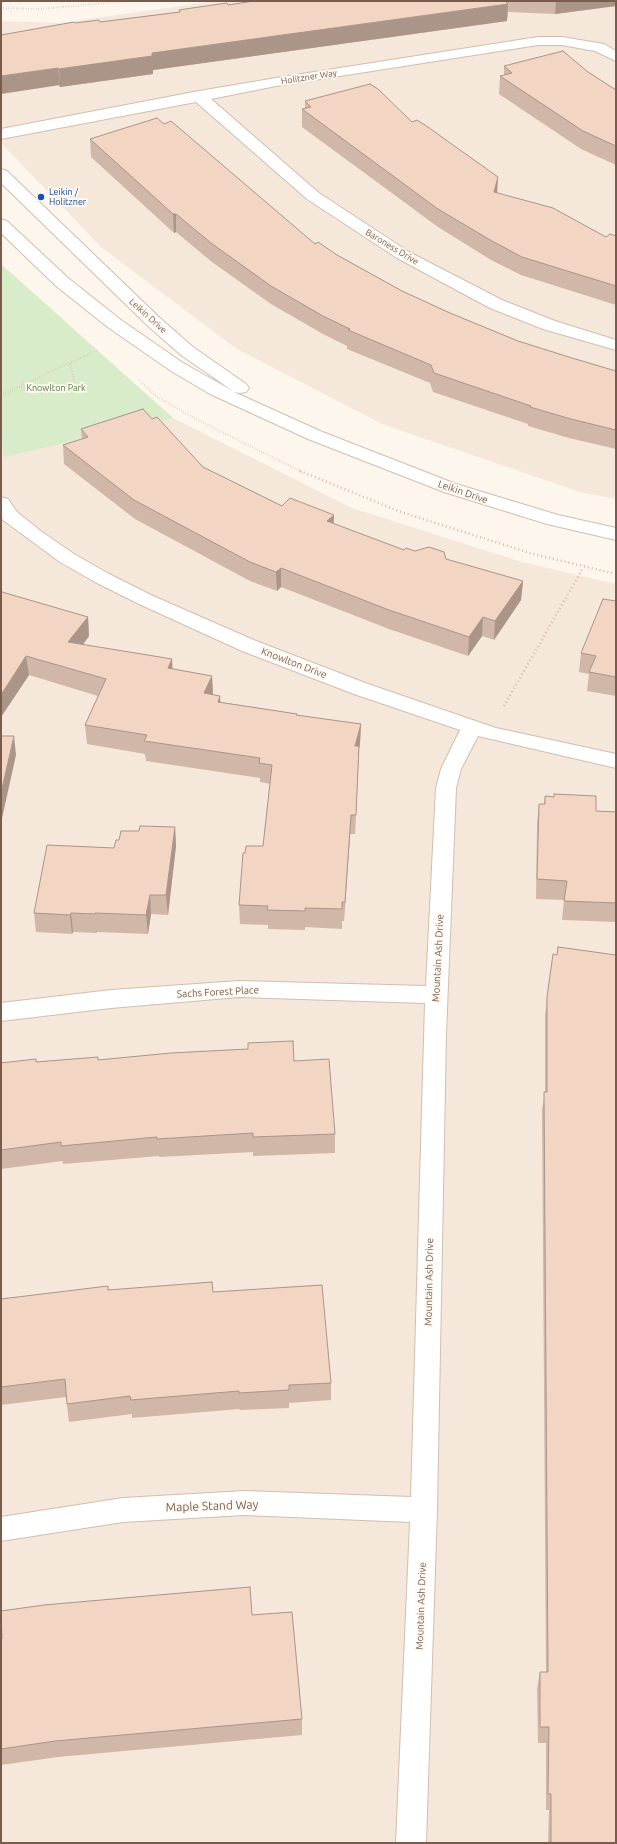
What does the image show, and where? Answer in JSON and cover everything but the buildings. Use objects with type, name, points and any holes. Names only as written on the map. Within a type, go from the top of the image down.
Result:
[{"type":"street","name":"Holitzner Way","points":[[1,134],[276,82],[538,41],[562,41],[599,47],[616,57]]},
{"type":"street","name":"Baroness Drive","points":[[199,96],[313,196],[403,255],[496,304],[549,326],[616,345]]},
{"type":"street","name":"Leikin Drive","points":[[1,174],[112,282],[187,351],[224,378],[314,435]]},
{"type":"street","name":"Leikin Drive","points":[[1,224],[62,282],[137,341],[177,368],[216,390],[314,435],[450,488],[554,520],[616,534]]},
{"type":"street","name":"Knowlton Drive","points":[[4,514],[67,558],[102,578],[146,600],[269,654],[361,689],[483,731],[616,761]]},
{"type":"street","name":"Mountain Ash Drive","points":[[411,1843],[424,1510],[436,995],[446,788],[451,769],[483,731]]},
{"type":"street","name":"Sachs Forest Place","points":[[1,1012],[111,999],[239,990],[436,995]]},
{"type":"street","name":"Maple Stand Way","points":[[1,1529],[124,1510],[244,1503],[424,1510]]},
{"type":"path","points":[[1,8],[39,9],[128,1]]},
{"type":"path","points":[[1,395],[103,348]]},
{"type":"path","points":[[19,387],[44,392],[60,390],[74,381],[70,363]]},
{"type":"path","points":[[483,731],[502,710],[583,568]]},
{"type":"shaded area","points":[[217,1],[616,1],[616,499],[580,492],[382,424],[237,349],[102,248],[1,143],[1,21],[60,23]]},
{"type":"shaded area","points":[[1,264],[173,418],[352,508],[522,562],[616,584],[616,1843],[1,1843]]},
{"type":"green space","name":"Knowlton Park","points":[[1,264],[173,418],[4,457],[1,438]]},
{"type":"place","name":"Leikin / Holitzner","points":[[41,197]]}]
